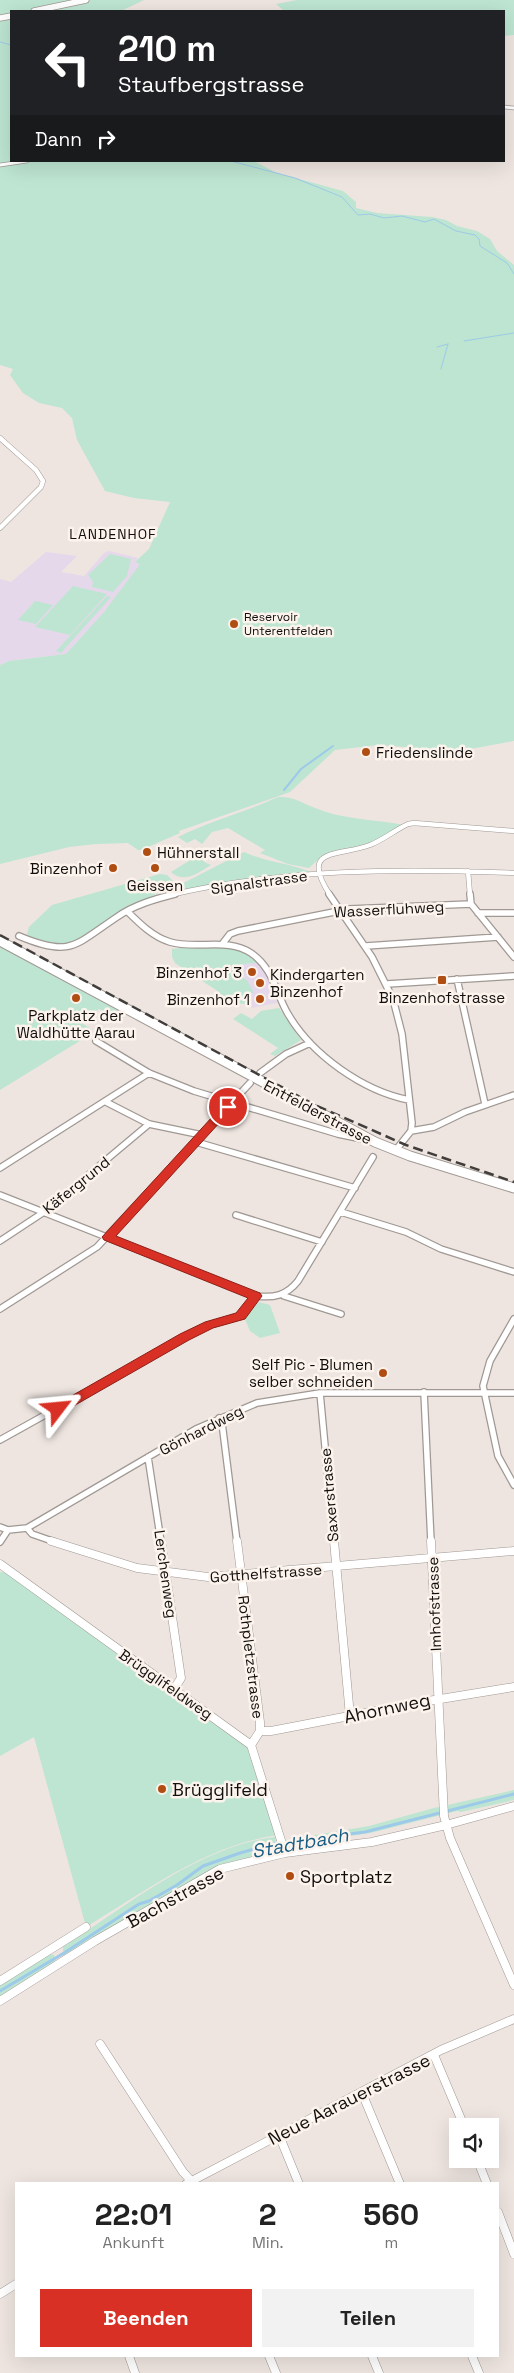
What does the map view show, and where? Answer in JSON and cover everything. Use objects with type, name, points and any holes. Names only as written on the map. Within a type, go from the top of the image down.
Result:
[{"type":"main road","points":[[39,10],[86,0]]},
{"type":"main road","name":"Entfelderstrasse","points":[[0,941],[375,1142],[395,1151],[514,1188]]},
{"type":"street","points":[[0,165],[20,162]]},
{"type":"street","points":[[0,438],[36,470],[43,481],[41,487],[0,528]]},
{"type":"street","points":[[411,1131],[400,1032],[388,984],[366,946],[340,910],[318,874],[317,864],[325,856],[377,843],[408,824],[420,822],[514,831]]},
{"type":"street","name":"Signalstrasse","points":[[19,936],[44,946],[67,947],[87,939],[127,911],[157,899],[225,885],[318,874],[382,870],[514,873]]},
{"type":"street","points":[[468,871],[471,904],[514,957]]},
{"type":"street","name":"Wasserfluhweg","points":[[223,943],[230,934],[238,931],[340,910],[471,904]]},
{"type":"street","points":[[127,911],[146,928],[169,942],[189,944],[223,943],[247,950],[265,964],[273,977],[287,1013],[310,1043],[368,1086],[397,1099],[409,1100]]},
{"type":"street","points":[[478,912],[514,913]]},
{"type":"street","points":[[366,946],[498,937]]},
{"type":"street","points":[[388,984],[514,976]]},
{"type":"street","points":[[457,979],[486,1104]]},
{"type":"street","points":[[96,1041],[149,1073],[194,1091],[338,1134],[375,1142]]},
{"type":"street","points":[[260,1073],[286,1054],[310,1043]]},
{"type":"street","points":[[0,1168],[149,1073]]},
{"type":"street","points":[[0,1309],[73,1264],[108,1237],[250,1082]]},
{"type":"street","points":[[395,1151],[411,1131],[434,1127],[486,1104],[514,1095]]},
{"type":"street","points":[[106,1102],[149,1124],[202,1135]]},
{"type":"street","name":"Käfergrund","points":[[0,1241],[44,1212],[149,1124]]},
{"type":"street","points":[[196,1142],[355,1188]]},
{"type":"street","points":[[284,1296],[295,1285],[373,1158]]},
{"type":"street","points":[[0,1195],[256,1296],[270,1298],[284,1296],[341,1314]]},
{"type":"street","points":[[341,1212],[406,1232],[448,1252],[514,1272]]},
{"type":"street","points":[[236,1215],[322,1242]]},
{"type":"street","points":[[0,1440],[185,1337],[209,1325],[241,1316],[256,1296]]},
{"type":"street","points":[[514,1319],[488,1369],[483,1386],[493,1446],[506,1475],[514,1484]]},
{"type":"street","name":"Imhofstrasse","points":[[424,1392],[444,1816],[446,1825],[514,1985]]},
{"type":"street","name":"Gönhardweg","points":[[27,1528],[219,1418],[257,1403],[320,1393],[514,1393]]},
{"type":"street","name":"Saxerstrasse","points":[[320,1393],[350,1716]]},
{"type":"street","name":"Rothpletzstrasse","points":[[219,1418],[222,1423],[238,1538],[260,1731],[251,1745]]},
{"type":"street","name":"Lerchenweg","points":[[148,1458],[181,1678],[174,1689]]},
{"type":"street","points":[[0,1527],[8,1530],[27,1528]]},
{"type":"street","name":"Gotthelfstrasse","points":[[27,1528],[32,1534],[45,1539],[138,1568],[208,1577],[336,1568],[514,1551]]},
{"type":"street","points":[[0,1542],[8,1530]]},
{"type":"street","name":"Brügglifeldweg","points":[[0,1564],[251,1745]]},
{"type":"street","name":"Ahornweg","points":[[260,1731],[272,1731],[437,1698],[514,1687]]},
{"type":"street","points":[[251,1745],[254,1749],[285,1853]]},
{"type":"street","name":"Bachstrasse","points":[[0,2001],[96,1941],[220,1870],[251,1860],[285,1853],[364,1843],[446,1825],[514,1806]]},
{"type":"street","points":[[0,1981],[86,1926]]},
{"type":"street","name":"Neue Aarauerstrasse","points":[[191,2182],[434,2056],[514,2018]]},
{"type":"street","points":[[100,2044],[191,2182]]},
{"type":"street","points":[[434,2056],[461,2118]]},
{"type":"street","points":[[362,2093],[399,2182]]},
{"type":"street","points":[[279,2135],[298,2182]]},
{"type":"street","points":[[481,2168],[486,2182]]},
{"type":"street","points":[[499,2215],[514,2254]]},
{"type":"street","points":[[0,2294],[15,2285]]},
{"type":"street","points":[[129,2357],[135,2373]]},
{"type":"street","points":[[269,2357],[276,2373]]},
{"type":"street","points":[[372,2357],[379,2373]]},
{"type":"street","points":[[472,2357],[479,2373]]},
{"type":"shaded area","points":[[109,551],[138,558],[135,562],[141,563],[104,612],[66,654],[9,661],[0,665],[0,579],[11,582],[46,552],[77,556],[61,572],[84,576],[104,553]]},
{"type":"shaded area","name":"Kindergarten Binzenhof","points":[[259,962],[267,972],[277,1003],[252,1008],[246,994],[253,993],[243,979],[239,965]]},
{"type":"green space","points":[[0,0],[144,0],[123,10],[10,10],[10,162],[256,162],[277,173],[343,191],[356,202],[356,208],[377,213],[432,217],[477,231],[490,239],[497,251],[514,265],[514,741],[459,751],[378,745],[335,750],[290,792],[179,831],[180,833],[141,850],[128,843],[96,844],[69,847],[0,864],[0,665],[9,661],[66,654],[104,612],[140,564],[135,562],[149,549],[170,502],[134,498],[105,491],[77,440],[72,418],[62,408],[39,403],[23,393],[10,375],[13,369],[0,365]]},
{"type":"green space","points":[[297,0],[514,0],[514,35],[505,36],[505,10],[283,10],[276,4]]},
{"type":"green space","points":[[110,554],[131,559],[127,576],[113,592],[92,587],[93,582],[88,575]]},
{"type":"green space","points":[[73,586],[107,594],[70,635],[35,627]]},
{"type":"green space","points":[[107,596],[111,597],[61,653],[56,651]]},
{"type":"green space","points":[[35,601],[53,605],[36,624],[18,620]]},
{"type":"green space","points":[[278,797],[293,799],[337,815],[404,825],[371,843],[322,856],[309,868],[288,864],[260,853],[265,850],[228,828],[212,832],[202,844],[195,839],[187,843],[178,837]]},
{"type":"green space","points":[[244,852],[311,872],[158,896]]},
{"type":"green space","points":[[197,856],[211,865],[196,874],[186,877],[181,877],[171,872]]},
{"type":"green space","points":[[160,874],[167,875],[173,881],[172,884],[146,900],[111,917],[87,936],[67,945],[49,945],[28,937],[29,927],[52,905]]},
{"type":"green space","points":[[0,946],[123,1013],[118,1017],[99,1009],[80,1022],[91,1029],[91,1034],[0,1090]]},
{"type":"green space","points":[[197,946],[237,949],[259,962],[239,965],[243,978],[247,980],[254,993],[246,994],[249,1004],[232,1003],[175,963],[172,957],[172,949]]},
{"type":"green space","points":[[279,1008],[301,1040],[275,1056],[270,1054],[278,1048],[233,1019],[241,1013],[252,1019],[261,1011]]},
{"type":"green space","points":[[259,1302],[270,1305],[280,1333],[260,1338],[250,1331],[244,1317]]},
{"type":"green space","points":[[0,1572],[10,1573],[251,1745],[278,1835],[252,1840],[202,1859],[155,1884],[86,1927],[34,1737],[0,1756]]},
{"type":"green space","points":[[514,1790],[514,1800],[461,1812],[457,1811],[370,1833],[287,1845],[286,1840],[369,1826],[434,1808]]},
{"type":"green space","points":[[275,1837],[277,1849],[275,1851],[217,1867],[67,1956],[63,1955],[63,1947],[164,1880],[219,1852],[247,1842]]},
{"type":"green space","points":[[50,1954],[54,1955],[56,1963],[0,1996],[0,1985]]},
{"type":"waterway","points":[[0,42],[10,45]]},
{"type":"waterway","points":[[235,162],[295,178],[342,197],[358,215],[370,214],[384,218],[402,216],[425,222],[434,219],[456,231],[475,235],[479,239],[480,246],[507,263],[514,274]]},
{"type":"waterway","points":[[464,341],[514,333]]},
{"type":"waterway","points":[[437,347],[448,344],[441,369]]},
{"type":"waterway","points":[[284,790],[301,769],[333,746]]},
{"type":"waterway","name":"Stadtbach","points":[[0,1991],[64,1953],[139,1904],[149,1901],[177,1885],[203,1866],[272,1844],[365,1832],[514,1794]]},
{"type":"railway","points":[[0,935],[315,1105],[406,1145],[514,1182]]},
{"type":"place","name":"Reservoir Unterentfelden","points":[[234,624]]},
{"type":"place","name":"Friedenslinde","points":[[366,752]]},
{"type":"place","name":"Hühnerstall","points":[[147,852]]},
{"type":"place","name":"Binzenhof","points":[[113,868]]},
{"type":"place","name":"Geissen","points":[[155,868]]},
{"type":"place","name":"Binzenhof 3","points":[[252,972]]},
{"type":"place","name":"Binzenhofstrasse","points":[[442,980]]},
{"type":"place","name":"Kindergarten Binzenhof","points":[[260,983]]},
{"type":"place","name":"Parkplatz der Waldhütte Aarau","points":[[76,998]]},
{"type":"place","name":"Binzenhof 1","points":[[260,999]]},
{"type":"place","name":"Self Pic - Blumen selber schneiden","points":[[383,1373]]},
{"type":"place","name":"Brügglifeld","points":[[162,1789]]},
{"type":"place","name":"Sportplatz","points":[[290,1876]]},
{"type":"district","name":"LANDENHOF","points":[[113,534]]},
{"type":"route","points":[[58,1409],[185,1337],[209,1325],[241,1316],[256,1296],[108,1237],[228,1107]]}]
